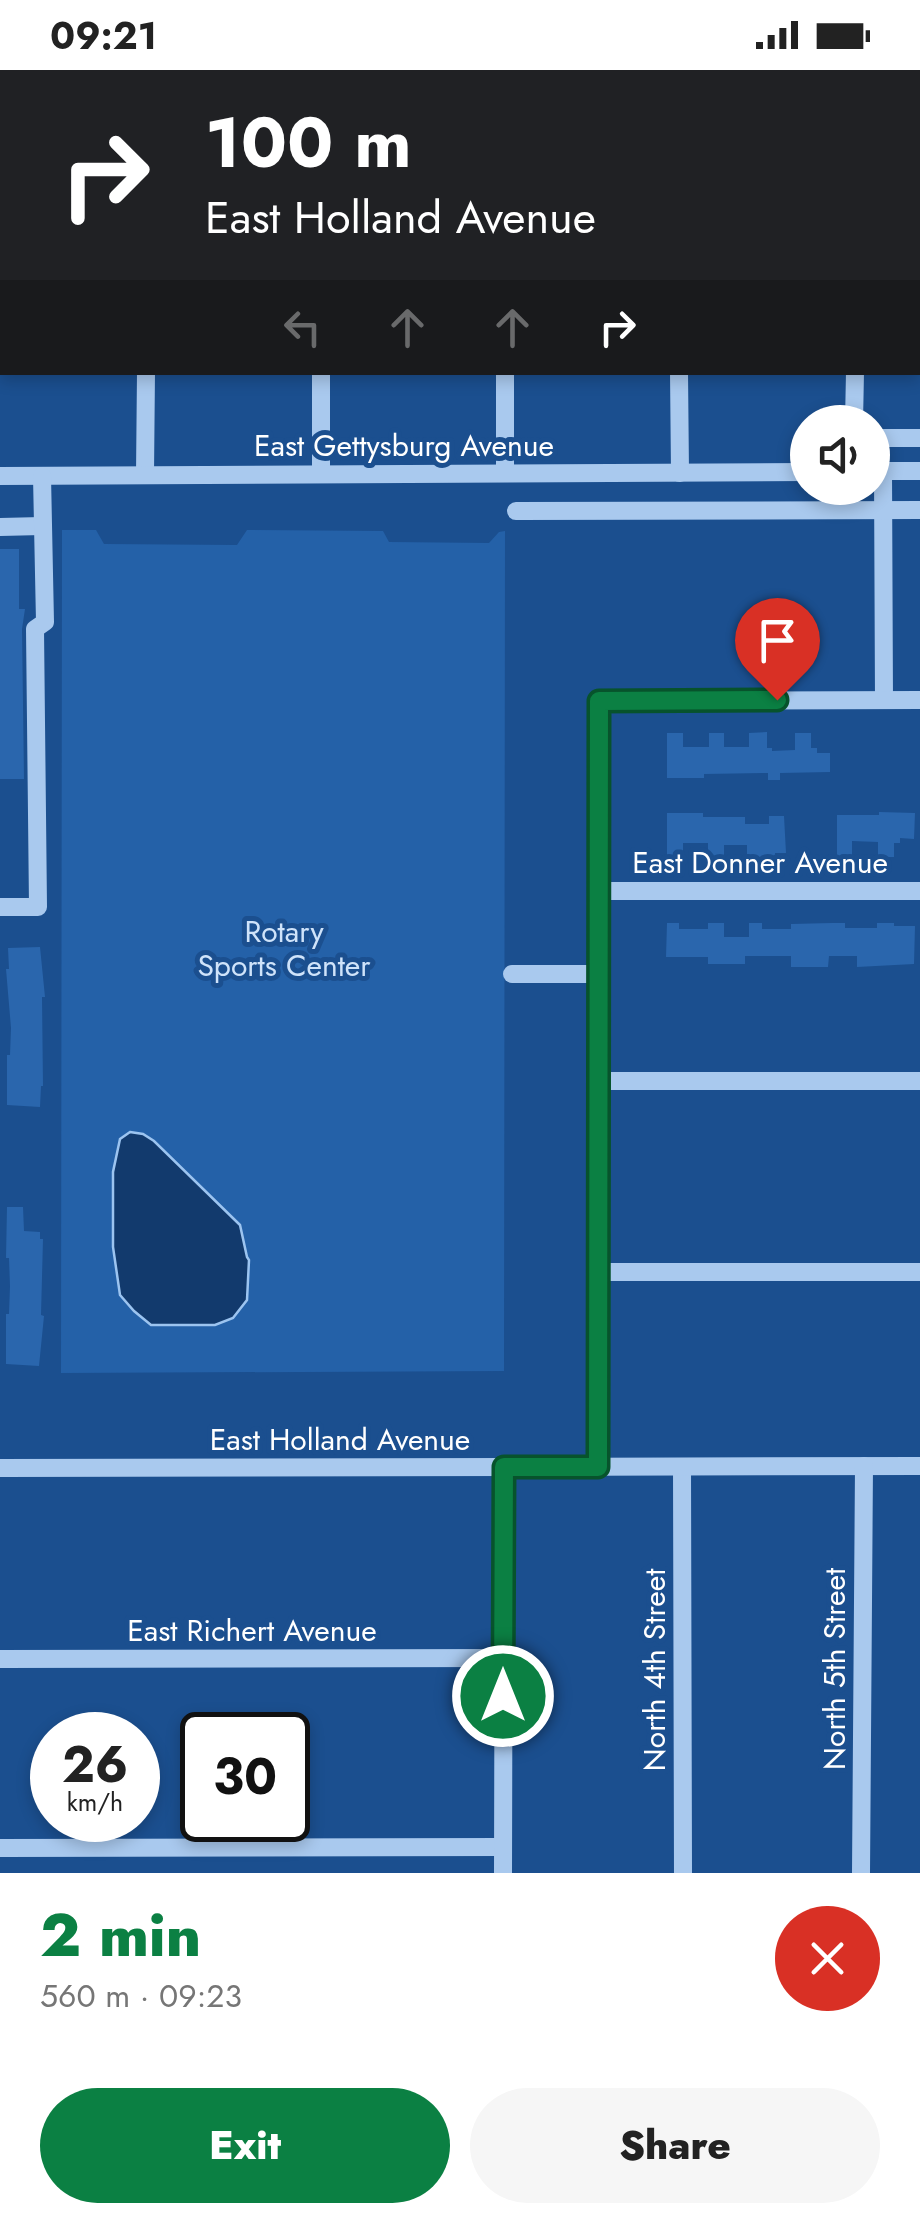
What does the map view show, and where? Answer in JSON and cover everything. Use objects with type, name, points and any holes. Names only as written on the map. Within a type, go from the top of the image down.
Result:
[{"type":"street","points":[[145,474],[146,375]]},
{"type":"street","points":[[321,474],[322,375]]},
{"type":"street","points":[[505,375],[505,473]]},
{"type":"street","points":[[679,375],[680,473]]},
{"type":"street","points":[[854,405],[855,375]]},
{"type":"street","points":[[890,438],[920,438]]},
{"type":"street","points":[[890,471],[920,471]]},
{"type":"street","name":"East Gettysburg Avenue","points":[[0,476],[790,472]]},
{"type":"street","points":[[0,906],[38,907],[35,629],[45,622],[42,476]]},
{"type":"street","points":[[882,505],[884,700]]},
{"type":"street","points":[[516,510],[920,510]]},
{"type":"street","points":[[0,527],[42,526]]},
{"type":"street","points":[[598,1467],[599,701],[920,700]]},
{"type":"street","name":"East Donner Avenue","points":[[600,891],[920,891]]},
{"type":"street","points":[[512,974],[600,974]]},
{"type":"street","points":[[600,1081],[920,1081]]},
{"type":"street","points":[[600,1272],[920,1272]]},
{"type":"street","name":"North 5th Street","points":[[862,1873],[864,1466]]},
{"type":"street","name":"East Holland Avenue","points":[[0,1468],[920,1466]]},
{"type":"street","points":[[503,1873],[504,1467]]},
{"type":"street","name":"North 4th Street","points":[[682,1467],[684,1873]]},
{"type":"street","name":"East Richert Avenue","points":[[0,1659],[503,1658]]},
{"type":"street","points":[[0,1848],[503,1846]]},
{"type":"green space","name":"Rotary Sports Center","points":[[62,530],[96,530],[104,544],[237,545],[247,530],[383,531],[389,542],[489,543],[505,531],[504,1371],[61,1373]]},
{"type":"shaded area","points":[[130,1132],[154,1141],[240,1225],[249,1260],[247,1300],[233,1318],[215,1325],[151,1325],[120,1295],[113,1247],[113,1172],[120,1139]]},
{"type":"building","points":[[0,549],[19,549],[19,609],[25,609],[24,779],[0,779]]},
{"type":"building","points":[[767,732],[767,748],[772,751],[795,750],[795,733],[811,733],[811,748],[817,748],[817,753],[830,753],[830,772],[780,773],[780,780],[768,780],[768,773],[667,778],[667,733],[683,733],[683,747],[709,747],[709,733],[724,733],[724,747],[749,747],[749,733]]},
{"type":"building","points":[[667,813],[745,817],[745,824],[769,824],[769,816],[784,816],[786,853],[775,853],[775,858],[747,858],[747,845],[724,845],[724,858],[708,857],[708,843],[683,843],[683,857],[667,857]]},
{"type":"building","points":[[915,813],[914,839],[900,838],[900,843],[894,843],[894,857],[878,857],[878,842],[852,841],[852,857],[837,857],[837,815]]},
{"type":"building","points":[[667,923],[679,923],[679,929],[708,929],[708,923],[724,923],[724,937],[749,937],[749,923],[762,923],[762,929],[832,923],[845,923],[845,928],[877,928],[877,923],[915,926],[914,964],[857,967],[857,956],[829,956],[828,967],[791,967],[791,956],[745,956],[745,964],[708,964],[708,957],[666,957]]},
{"type":"building","points":[[40,947],[45,997],[40,1107],[7,1105],[11,1028],[8,948]]},
{"type":"building","points":[[7,1207],[23,1207],[24,1231],[40,1232],[43,1239],[44,1316],[39,1366],[6,1364],[10,1286]]},
{"type":"route","points":[[503,1696],[504,1467],[598,1467],[599,701],[777,700]]}]
